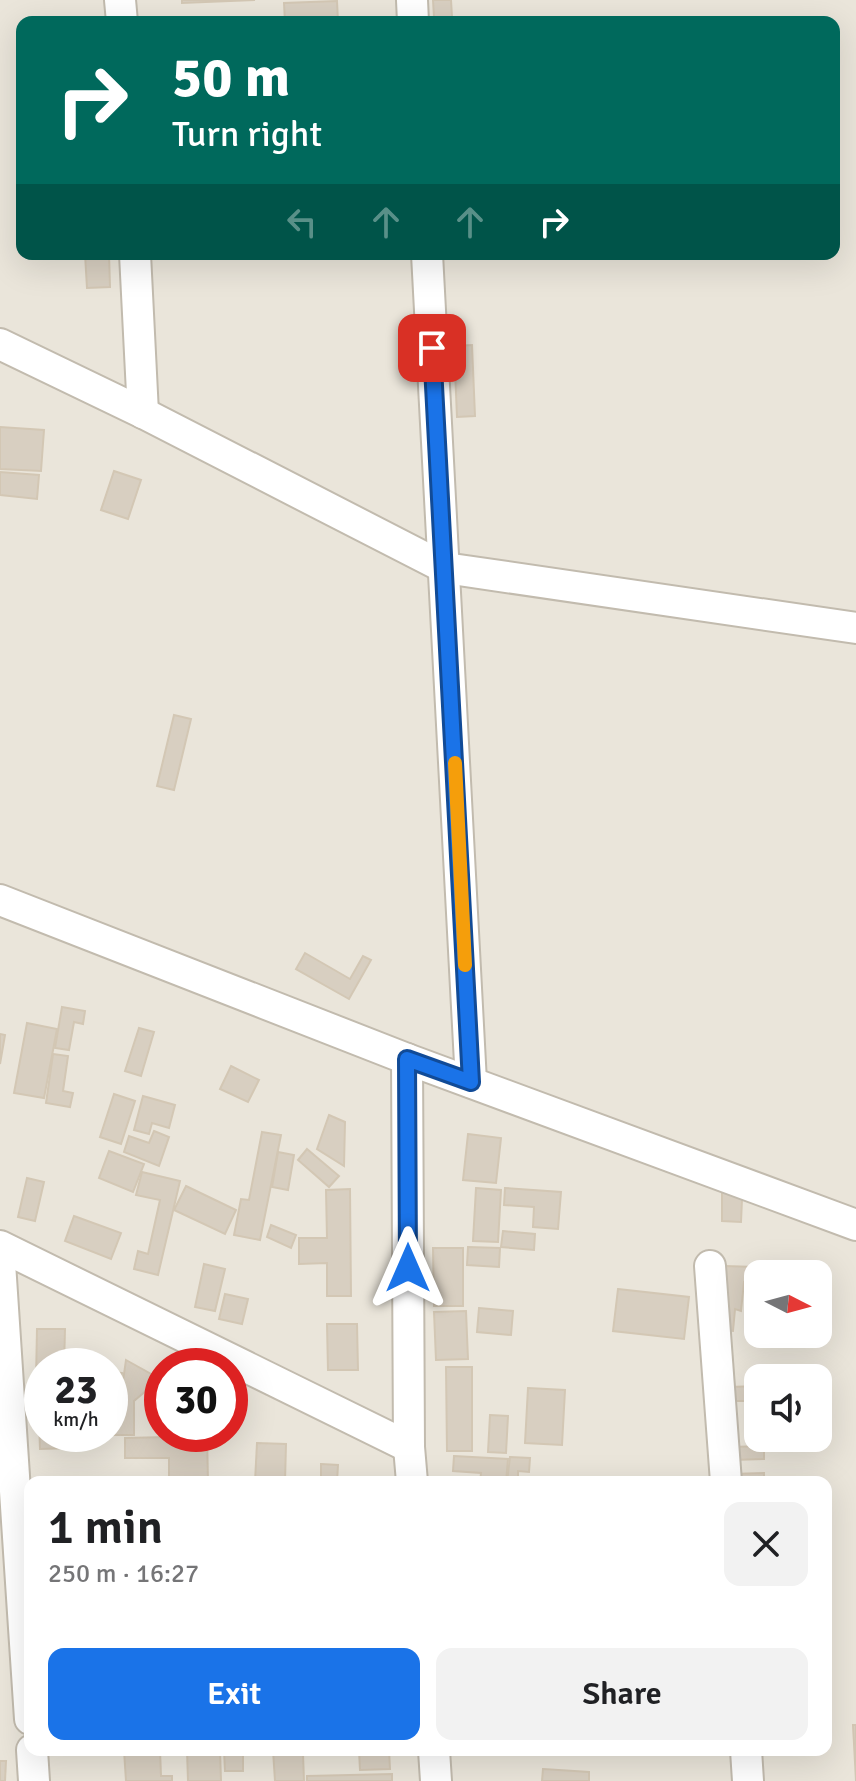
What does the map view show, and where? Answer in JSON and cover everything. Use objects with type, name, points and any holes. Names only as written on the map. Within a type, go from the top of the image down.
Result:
[{"type":"street","points":[[135,260],[143,413]]},
{"type":"street","points":[[427,260],[471,1082]]},
{"type":"street","points":[[0,344],[143,413],[445,568],[856,628]]},
{"type":"street","points":[[0,900],[407,1059],[856,1225]]},
{"type":"street","points":[[407,1059],[411,1476]]},
{"type":"street","points":[[0,1246],[409,1447]]},
{"type":"street","points":[[0,1263],[24,1628]]},
{"type":"street","points":[[710,1266],[726,1476]]},
{"type":"street","points":[[32,1756],[34,1781]]},
{"type":"street","points":[[434,1756],[436,1781]]},
{"type":"street","points":[[746,1756],[748,1781]]},
{"type":"shaded area","points":[[0,0],[856,0],[856,1781],[0,1781]]},
{"type":"building","points":[[182,0],[255,0],[182,3]]},
{"type":"building","points":[[433,0],[451,0],[452,16],[434,16]]},
{"type":"building","points":[[337,1],[338,16],[285,16],[284,3]]},
{"type":"building","points":[[85,260],[109,260],[110,287],[87,288]]},
{"type":"building","points":[[472,345],[475,416],[457,417],[454,346]]},
{"type":"building","points":[[0,427],[44,430],[41,471],[0,469]]},
{"type":"building","points":[[114,471],[141,480],[128,519],[101,510]]},
{"type":"building","points":[[0,472],[39,475],[37,499],[0,495]]},
{"type":"building","points":[[174,715],[191,719],[174,790],[157,786]]},
{"type":"building","points":[[305,953],[350,979],[363,956],[371,960],[349,999],[296,969]]},
{"type":"building","points":[[62,1007],[85,1011],[83,1024],[74,1022],[69,1050],[55,1048]]},
{"type":"building","points":[[27,1023],[57,1029],[44,1098],[14,1093]]},
{"type":"building","points":[[139,1028],[154,1032],[141,1076],[125,1071]]},
{"type":"building","points":[[0,1034],[5,1035],[0,1064]]},
{"type":"building","points":[[53,1054],[68,1056],[63,1091],[73,1093],[70,1107],[46,1103]]},
{"type":"building","points":[[231,1066],[259,1080],[248,1102],[220,1089]]},
{"type":"building","points":[[114,1094],[135,1101],[121,1144],[100,1137]]},
{"type":"building","points":[[143,1096],[175,1105],[169,1128],[152,1123],[149,1134],[134,1130]]},
{"type":"building","points":[[329,1115],[345,1122],[344,1166],[317,1149]]},
{"type":"building","points":[[154,1131],[169,1137],[159,1166],[124,1152],[129,1136],[149,1143]]},
{"type":"building","points":[[262,1132],[281,1135],[260,1240],[234,1235],[241,1199],[249,1200]]},
{"type":"building","points":[[468,1134],[501,1138],[496,1183],[463,1180]]},
{"type":"building","points":[[307,1149],[339,1176],[329,1187],[298,1160]]},
{"type":"building","points":[[109,1151],[144,1164],[133,1192],[99,1178]]},
{"type":"building","points":[[278,1152],[294,1155],[288,1190],[272,1187]]},
{"type":"building","points":[[142,1172],[180,1181],[158,1275],[134,1269],[138,1251],[148,1254],[160,1200],[136,1195]]},
{"type":"building","points":[[27,1178],[44,1182],[35,1221],[18,1217]]},
{"type":"building","points":[[722,1182],[742,1199],[741,1222],[722,1221]]},
{"type":"building","points":[[186,1186],[236,1210],[225,1234],[174,1210]]},
{"type":"building","points":[[476,1188],[501,1190],[498,1242],[473,1241]]},
{"type":"building","points":[[505,1188],[561,1192],[558,1229],[533,1227],[534,1207],[504,1205]]},
{"type":"building","points":[[350,1189],[351,1296],[327,1296],[327,1263],[299,1264],[299,1238],[327,1238],[326,1190]]},
{"type":"building","points":[[74,1216],[121,1233],[111,1259],[65,1241]]},
{"type":"building","points":[[271,1225],[296,1235],[291,1248],[267,1237]]},
{"type":"building","points":[[503,1231],[535,1234],[534,1250],[501,1247]]},
{"type":"building","points":[[468,1247],[500,1248],[499,1267],[467,1265]]},
{"type":"building","points":[[433,1248],[463,1248],[463,1306],[434,1306]]},
{"type":"building","points":[[204,1264],[225,1269],[215,1311],[195,1307]]},
{"type":"building","points":[[725,1266],[744,1267],[741,1311],[735,1309],[733,1331],[722,1330]]},
{"type":"building","points":[[618,1289],[689,1297],[684,1339],[613,1331]]},
{"type":"building","points":[[225,1294],[248,1299],[242,1324],[219,1319]]},
{"type":"building","points":[[479,1308],[513,1311],[511,1335],[477,1332]]},
{"type":"building","points":[[466,1311],[468,1359],[436,1360],[434,1312]]},
{"type":"building","points":[[327,1324],[357,1324],[358,1370],[328,1370]]},
{"type":"building","points":[[37,1329],[65,1329],[64,1348],[37,1348]]},
{"type":"building","points":[[128,1361],[144,1370],[144,1393],[134,1401],[134,1435],[128,1435]]},
{"type":"building","points":[[446,1367],[472,1367],[472,1451],[447,1451]]},
{"type":"building","points":[[744,1386],[744,1401],[730,1401],[730,1387]]},
{"type":"building","points":[[528,1388],[565,1390],[562,1445],[525,1443]]},
{"type":"building","points":[[490,1415],[508,1416],[506,1453],[488,1452]]},
{"type":"building","points":[[128,1438],[144,1438],[144,1452],[207,1452],[208,1476],[169,1476],[169,1458],[125,1458]]},
{"type":"building","points":[[257,1443],[286,1444],[285,1476],[255,1476]]},
{"type":"building","points":[[732,1447],[744,1447],[744,1452],[764,1452],[764,1459],[732,1460]]},
{"type":"building","points":[[454,1456],[508,1459],[507,1476],[481,1476],[481,1473],[453,1471]]},
{"type":"building","points":[[510,1457],[530,1458],[529,1472],[518,1471],[518,1476],[508,1476]]},
{"type":"building","points":[[321,1464],[338,1465],[337,1476],[321,1476]]},
{"type":"building","points":[[764,1473],[764,1476],[732,1476]]},
{"type":"building","points":[[853,1725],[856,1725],[856,1781]]},
{"type":"building","points":[[124,1756],[160,1756],[161,1776],[172,1776],[172,1781],[126,1781]]},
{"type":"building","points":[[187,1756],[220,1756],[221,1781],[188,1781]]},
{"type":"building","points":[[224,1756],[243,1756],[243,1771],[225,1771]]},
{"type":"building","points":[[273,1756],[303,1756],[304,1781],[275,1781]]},
{"type":"building","points":[[359,1756],[389,1756],[390,1769],[360,1770]]},
{"type":"building","points":[[0,1761],[6,1761],[5,1781],[0,1781]]},
{"type":"building","points":[[543,1769],[589,1772],[589,1781],[542,1781]]},
{"type":"building","points":[[392,1774],[392,1781],[307,1781],[307,1776]]},
{"type":"slow traffic","points":[[455,763],[465,965]]},
{"type":"route","points":[[408,1268],[407,1059],[471,1082],[432,348]]}]
